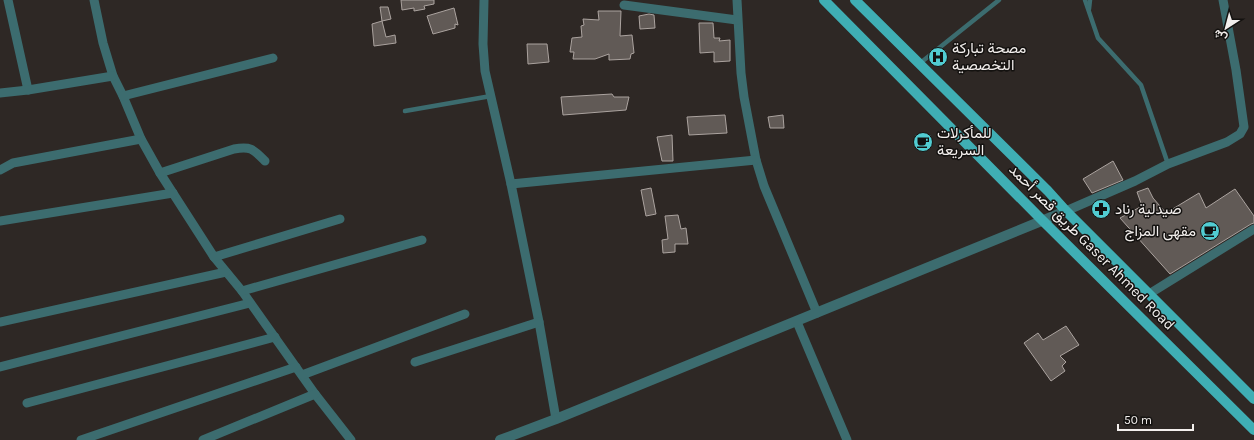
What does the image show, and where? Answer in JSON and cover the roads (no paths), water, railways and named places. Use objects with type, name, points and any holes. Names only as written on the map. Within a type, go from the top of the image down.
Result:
[{"type":"main road","name":"طريق قصر أحمد Gaser Ahmed Road","points":[[824,0],[1042,220],[1254,430]]},
{"type":"main road","name":"طريق قصر أحمد Gaser Ahmed Road","points":[[855,0],[1048,190],[1066,211],[1254,399]]},
{"type":"street","points":[[8,0],[28,90]]},
{"type":"street","points":[[94,0],[103,43],[113,76],[141,139],[160,173],[214,257],[242,291],[315,394],[351,440]]},
{"type":"street","points":[[484,0],[483,44],[486,71],[539,322],[556,419]]},
{"type":"street","points":[[737,0],[737,20],[744,97],[756,160],[764,186],[817,313]]},
{"type":"street","points":[[500,440],[797,322],[1066,211],[1135,181],[1168,164],[1227,142],[1243,132],[1244,127],[1236,70],[1223,0]]},
{"type":"street","points":[[624,5],[737,20]]},
{"type":"street","points":[[123,96],[273,58]]},
{"type":"street","points":[[0,93],[113,76]]},
{"type":"street","points":[[0,170],[13,163],[141,139]]},
{"type":"street","points":[[160,173],[244,147],[255,152],[265,161]]},
{"type":"street","points":[[511,184],[756,160]]},
{"type":"street","points":[[0,221],[173,193]]},
{"type":"street","points":[[214,257],[340,219]]},
{"type":"street","points":[[1149,294],[1254,229]]},
{"type":"street","points":[[242,291],[422,240]]},
{"type":"street","points":[[0,322],[226,272]]},
{"type":"street","points":[[0,367],[250,303]]},
{"type":"street","points":[[302,375],[465,314]]},
{"type":"street","points":[[415,362],[539,322]]},
{"type":"street","points":[[797,322],[847,440]]},
{"type":"street","points":[[27,403],[275,337]]},
{"type":"street","points":[[81,440],[296,367]]},
{"type":"street","points":[[203,440],[315,394]]},
{"type":"lane","points":[[919,64],[999,0]]},
{"type":"lane","points":[[1085,0],[1098,38],[1141,85],[1168,164]]},
{"type":"lane","points":[[1089,13],[1090,0]]},
{"type":"lane","points":[[405,111],[491,96]]},
{"type":"place","name":"مصحة تباركة التخصصية","points":[[938,57]]},
{"type":"place","name":"للمأكرلات السريعة","points":[[923,142]]},
{"type":"place","name":"صيدلية رناد","points":[[1101,209]]},
{"type":"place","name":"مقهى المزاج","points":[[1210,231]]}]
